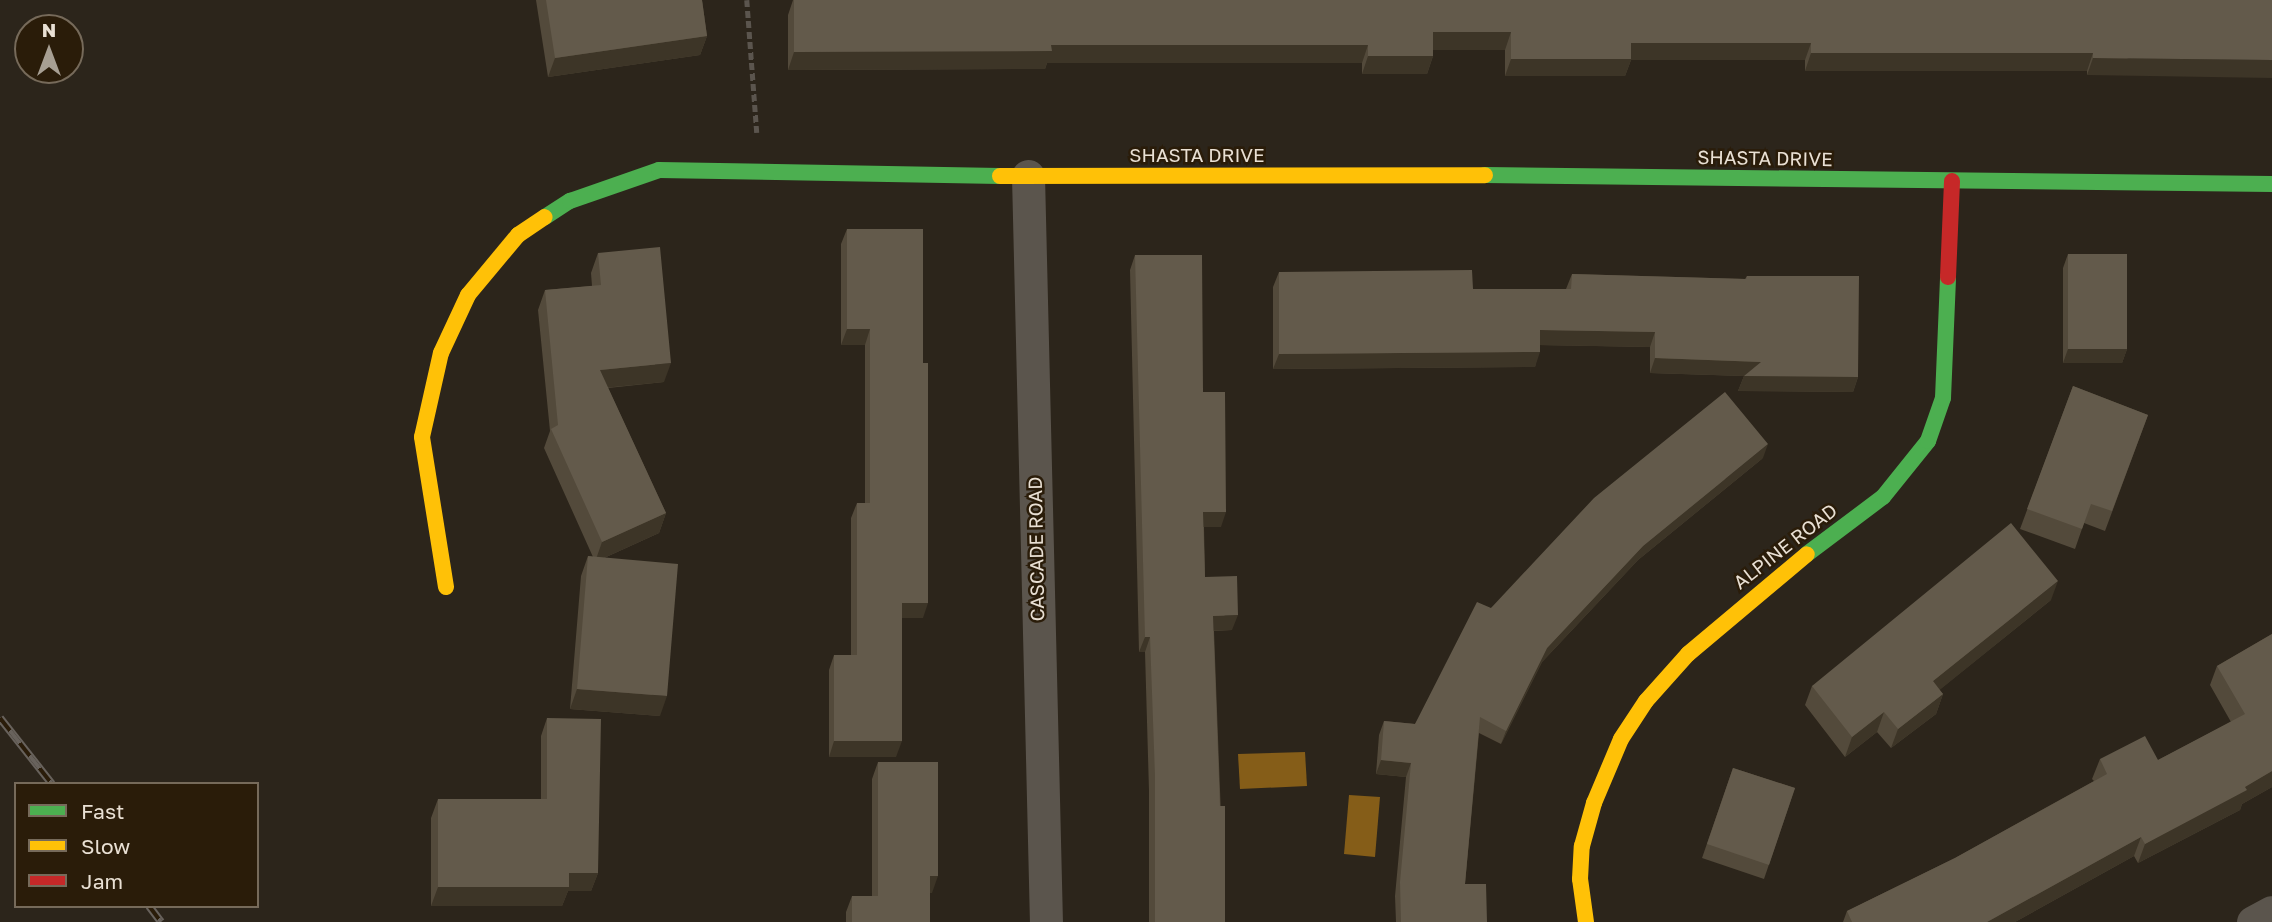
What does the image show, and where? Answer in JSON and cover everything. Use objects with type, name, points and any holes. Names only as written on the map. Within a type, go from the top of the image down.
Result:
[{"type":"street","name":"SHASTA DRIVE","points":[[446,586],[422,437],[441,353],[468,295],[518,235],[570,201],[659,170],[1028,176],[1524,175],[2272,184]]},
{"type":"street","name":"CASCADE ROAD","points":[[1028,176],[1046,922]]},
{"type":"street","name":"ALPINE ROAD","points":[[1586,922],[1580,880],[1582,846],[1594,803],[1621,739],[1646,701],[1688,654],[1776,577],[1883,497],[1928,441],[1943,398],[1952,181]]},
{"type":"street","points":[[2253,922],[2272,912]]},
{"type":"path","points":[[747,0],[760,172]]},
{"type":"shaded area","points":[[1305,752],[1307,786],[1240,789],[1238,754]]},
{"type":"shaded area","points":[[1349,795],[1380,797],[1375,857],[1344,854]]},
{"type":"building","points":[[546,0],[702,0],[707,36],[555,58]]},
{"type":"building","points":[[794,0],[2272,0],[2272,60],[2093,58],[2093,53],[1811,53],[1811,43],[1631,43],[1631,59],[1511,59],[1511,32],[1433,32],[1433,56],[1368,56],[1368,45],[1051,45],[1052,51],[794,52]]},
{"type":"building","points":[[847,229],[923,229],[923,363],[928,363],[928,603],[902,603],[902,741],[834,741],[834,655],[857,655],[857,503],[870,503],[870,329],[847,329]]},
{"type":"building","points":[[660,247],[671,363],[600,370],[666,513],[602,542],[551,429],[558,425],[545,290],[601,285],[598,253]]},
{"type":"building","points":[[2068,254],[2127,254],[2127,349],[2068,349]]},
{"type":"building","points":[[1135,255],[1202,255],[1203,392],[1225,392],[1226,512],[1203,512],[1205,577],[1237,576],[1238,615],[1213,616],[1220,806],[1225,806],[1225,922],[1155,922],[1155,776],[1150,637],[1145,637]]},
{"type":"building","points":[[1472,270],[1473,289],[1571,289],[1572,274],[1746,279],[1747,276],[1859,276],[1858,377],[1744,376],[1761,362],[1655,358],[1655,332],[1540,330],[1540,352],[1279,354],[1279,272]]},
{"type":"building","points":[[2073,386],[2148,415],[2112,511],[2091,504],[2082,529],[2027,509]]},
{"type":"building","points":[[1725,392],[1768,444],[1643,546],[1547,648],[1506,731],[1480,717],[1465,884],[1486,884],[1487,922],[1401,922],[1400,882],[1411,763],[1381,760],[1384,721],[1415,724],[1477,602],[1491,608],[1594,498]]},
{"type":"building","points":[[2011,523],[2058,581],[1933,681],[1943,694],[1898,729],[1884,712],[1852,737],[1812,686]]},
{"type":"building","points":[[588,556],[678,564],[667,696],[577,689]]},
{"type":"building","points":[[2272,634],[2272,771],[2245,787],[2247,790],[2145,844],[2141,837],[1987,922],[1852,922],[1847,911],[1955,858],[2107,774],[2100,759],[2145,736],[2158,760],[2245,714],[2217,666]]},
{"type":"building","points":[[547,718],[601,719],[598,873],[569,873],[569,887],[438,887],[438,799],[547,799]]},
{"type":"building","points":[[878,762],[938,762],[938,876],[930,876],[930,922],[852,922],[852,896],[878,896]]},
{"type":"building","points":[[1733,768],[1795,788],[1769,865],[1707,844]]},
{"type":"railway","points":[[0,718],[50,782]]},
{"type":"railway","points":[[150,908],[161,922]]},
{"type":"traffic: fast","points":[[545,217],[570,201],[659,170],[1000,176]]},
{"type":"traffic: fast","points":[[1485,175],[2272,184]]},
{"type":"traffic: fast","points":[[1807,554],[1883,497],[1928,441],[1943,398],[1948,277]]},
{"type":"traffic: slow","points":[[1000,176],[1485,175]]},
{"type":"traffic: slow","points":[[446,587],[422,437],[441,353],[468,295],[518,235],[545,217]]},
{"type":"traffic: slow","points":[[1586,922],[1580,879],[1582,846],[1594,803],[1621,739],[1646,701],[1688,654],[1807,554]]},
{"type":"traffic: jam","points":[[1948,277],[1952,181]]}]
